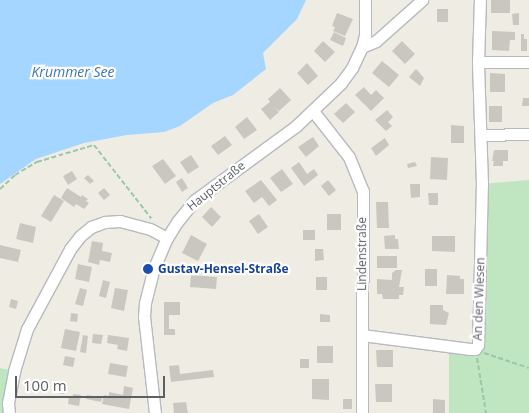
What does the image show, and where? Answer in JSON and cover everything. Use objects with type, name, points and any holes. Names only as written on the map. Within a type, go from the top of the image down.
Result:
[{"type":"street","name":"Hauptstraße","points":[[155,413],[144,317],[145,303],[163,236],[196,200],[312,111],[352,68],[362,47],[365,35],[365,0]]},
{"type":"street","points":[[362,47],[376,41],[422,0]]},
{"type":"street","name":"An den Wiesen","points":[[362,335],[476,348],[480,336],[481,135],[478,62],[480,0]]},
{"type":"street","points":[[478,62],[529,62]]},
{"type":"street","name":"Lindenstraße","points":[[312,111],[349,156],[363,191],[362,413]]},
{"type":"street","points":[[481,135],[529,134]]},
{"type":"street","points":[[9,413],[8,403],[14,371],[27,329],[70,249],[80,236],[91,227],[113,222],[135,224],[163,236]]},
{"type":"path","points":[[0,189],[16,175],[37,162],[99,143]]},
{"type":"path","points":[[94,145],[163,236]]},
{"type":"path","points":[[476,348],[490,356],[529,368]]},
{"type":"path","points":[[476,348],[486,413]]},
{"type":"green space","points":[[529,180],[529,413],[449,413],[449,348],[479,352],[482,184]]},
{"type":"green space","points":[[0,368],[14,371],[9,413],[0,413]]},
{"type":"water","name":"Krummer See","points":[[0,0],[306,0],[297,19],[263,53],[266,69],[233,95],[213,103],[180,126],[164,132],[127,135],[84,143],[36,159],[0,184]]},
{"type":"building","points":[[491,0],[510,0],[510,13],[491,13]]},
{"type":"building","points":[[437,9],[448,9],[448,22],[437,22]]},
{"type":"building","points":[[337,13],[353,19],[345,36],[333,31],[335,27],[332,26]]},
{"type":"building","points":[[519,13],[519,25],[513,25],[512,14]]},
{"type":"building","points":[[492,31],[515,32],[515,40],[510,40],[509,51],[492,50]]},
{"type":"building","points":[[334,32],[346,38],[343,46],[330,40]]},
{"type":"building","points":[[521,34],[524,34],[524,39],[527,39],[527,51],[521,51]]},
{"type":"building","points":[[323,41],[335,52],[325,62],[314,51]]},
{"type":"building","points":[[402,41],[415,54],[405,64],[392,51]]},
{"type":"building","points":[[382,61],[399,75],[389,87],[372,73]]},
{"type":"building","points":[[307,63],[318,76],[308,85],[297,73]]},
{"type":"building","points":[[416,69],[424,78],[420,86],[409,77]]},
{"type":"building","points":[[490,73],[505,74],[505,92],[490,92]]},
{"type":"building","points":[[364,87],[371,95],[376,90],[384,98],[371,111],[355,95]]},
{"type":"building","points":[[280,88],[291,100],[279,111],[274,107],[279,112],[270,120],[261,109],[270,102],[268,99]]},
{"type":"building","points":[[523,98],[529,98],[529,106],[522,106]]},
{"type":"building","points":[[346,103],[355,112],[343,123],[334,114]]},
{"type":"building","points":[[489,106],[502,106],[502,122],[489,122]]},
{"type":"building","points":[[387,110],[393,117],[388,122],[392,126],[386,131],[375,120]]},
{"type":"building","points":[[247,117],[257,130],[244,139],[235,127]]},
{"type":"building","points":[[451,125],[464,126],[464,143],[451,143]]},
{"type":"building","points":[[225,136],[232,145],[218,155],[211,146]]},
{"type":"building","points":[[313,137],[319,146],[306,157],[298,147]]},
{"type":"building","points":[[385,138],[389,145],[376,156],[371,148]]},
{"type":"building","points":[[494,150],[508,150],[508,161],[503,161],[503,166],[493,166]]},
{"type":"building","points":[[191,155],[199,167],[188,174],[180,162]]},
{"type":"building","points":[[431,157],[448,158],[447,180],[430,179]]},
{"type":"building","points":[[163,159],[176,176],[165,184],[152,166]]},
{"type":"building","points":[[299,162],[307,174],[314,169],[318,175],[304,186],[291,168]]},
{"type":"building","points":[[415,162],[417,166],[408,168],[407,164]]},
{"type":"building","points":[[282,169],[293,184],[281,192],[270,178]]},
{"type":"building","points":[[72,171],[77,179],[68,185],[63,176]]},
{"type":"building","points":[[88,175],[94,181],[90,184],[84,178]]},
{"type":"building","points":[[182,178],[188,188],[182,192],[176,182]]},
{"type":"building","points":[[261,180],[277,200],[269,206],[262,197],[254,203],[245,191]]},
{"type":"building","points":[[328,180],[336,190],[329,196],[321,186]]},
{"type":"building","points":[[410,184],[420,184],[420,197],[411,198]]},
{"type":"building","points":[[67,188],[88,199],[86,201],[89,203],[84,209],[76,204],[74,207],[61,198]]},
{"type":"building","points":[[104,188],[110,195],[104,200],[98,193]]},
{"type":"building","points":[[428,193],[438,193],[438,205],[429,205]]},
{"type":"building","points":[[54,195],[64,201],[51,222],[41,216]]},
{"type":"building","points":[[376,202],[388,202],[389,228],[377,228]]},
{"type":"building","points":[[211,207],[221,217],[212,227],[202,217]]},
{"type":"building","points":[[259,214],[268,227],[258,234],[249,221]]},
{"type":"building","points":[[327,214],[341,214],[341,230],[327,230]]},
{"type":"building","points":[[20,223],[36,227],[33,243],[16,239]]},
{"type":"building","points":[[303,230],[315,230],[315,240],[303,240]]},
{"type":"building","points":[[191,235],[207,244],[198,261],[182,253]]},
{"type":"building","points":[[395,235],[395,239],[398,239],[399,249],[385,249],[384,236]]},
{"type":"building","points":[[432,236],[455,236],[455,252],[432,251]]},
{"type":"building","points":[[92,241],[103,243],[102,251],[112,253],[110,262],[100,260],[99,265],[88,262]]},
{"type":"building","points":[[0,245],[21,250],[18,262],[0,258]]},
{"type":"building","points":[[315,249],[323,249],[324,260],[315,261]]},
{"type":"building","points":[[377,256],[397,256],[397,268],[377,268]]},
{"type":"building","points":[[78,264],[92,267],[89,282],[75,279]]},
{"type":"building","points":[[425,269],[437,269],[437,286],[425,286]]},
{"type":"building","points":[[396,270],[402,270],[399,287],[404,287],[403,295],[399,295],[399,299],[383,299],[382,294],[377,294],[377,279],[392,280],[392,273]]},
{"type":"building","points":[[191,275],[217,277],[216,289],[190,287]]},
{"type":"building","points":[[447,275],[460,276],[460,279],[464,279],[464,294],[446,294]]},
{"type":"building","points":[[316,277],[327,277],[327,290],[316,290]]},
{"type":"building","points":[[103,280],[110,282],[106,298],[99,296]]},
{"type":"building","points":[[80,288],[87,290],[83,306],[75,304]]},
{"type":"building","points":[[115,288],[128,290],[124,311],[111,308]]},
{"type":"building","points":[[11,299],[18,301],[16,309],[9,307]]},
{"type":"building","points":[[164,302],[180,302],[180,315],[169,315],[169,329],[175,329],[175,335],[164,335]]},
{"type":"building","points":[[430,305],[443,305],[443,310],[449,313],[446,325],[430,324]]},
{"type":"building","points":[[71,313],[78,314],[77,322],[70,321]]},
{"type":"building","points":[[320,314],[330,315],[330,322],[320,322]]},
{"type":"building","points":[[65,329],[80,332],[76,351],[61,348]]},
{"type":"building","points":[[93,334],[103,335],[101,344],[92,343]]},
{"type":"building","points":[[83,335],[88,336],[86,353],[80,352]]},
{"type":"building","points":[[108,335],[129,338],[127,351],[117,349],[118,345],[107,343]]},
{"type":"building","points":[[317,346],[333,346],[333,363],[317,363]]},
{"type":"building","points":[[376,350],[393,350],[393,367],[377,367]]},
{"type":"building","points":[[65,356],[75,358],[73,367],[63,365]]},
{"type":"building","points":[[300,359],[309,359],[309,368],[300,368]]},
{"type":"building","points":[[110,363],[128,366],[126,377],[108,374]]},
{"type":"building","points":[[179,365],[180,374],[213,370],[214,377],[171,382],[169,366]]},
{"type":"building","points":[[312,379],[329,379],[329,400],[312,399]]},
{"type":"building","points":[[54,383],[66,385],[64,394],[57,393],[57,390],[53,389]]},
{"type":"building","points":[[375,384],[392,384],[392,402],[376,402]]},
{"type":"building","points":[[124,386],[133,388],[129,409],[102,404],[104,395],[109,396],[109,392],[123,395]]},
{"type":"building","points":[[73,394],[81,395],[79,406],[68,404],[69,397],[73,398]]},
{"type":"building","points":[[87,395],[102,398],[101,402],[86,399]]},
{"type":"building","points":[[343,399],[352,399],[352,409],[343,409]]},
{"type":"building","points":[[433,399],[445,400],[445,413],[433,413]]},
{"type":"building","points":[[186,402],[188,413],[174,413],[173,403]]},
{"type":"place","name":"Gustav-Hensel-Straße","points":[[148,269]]}]
